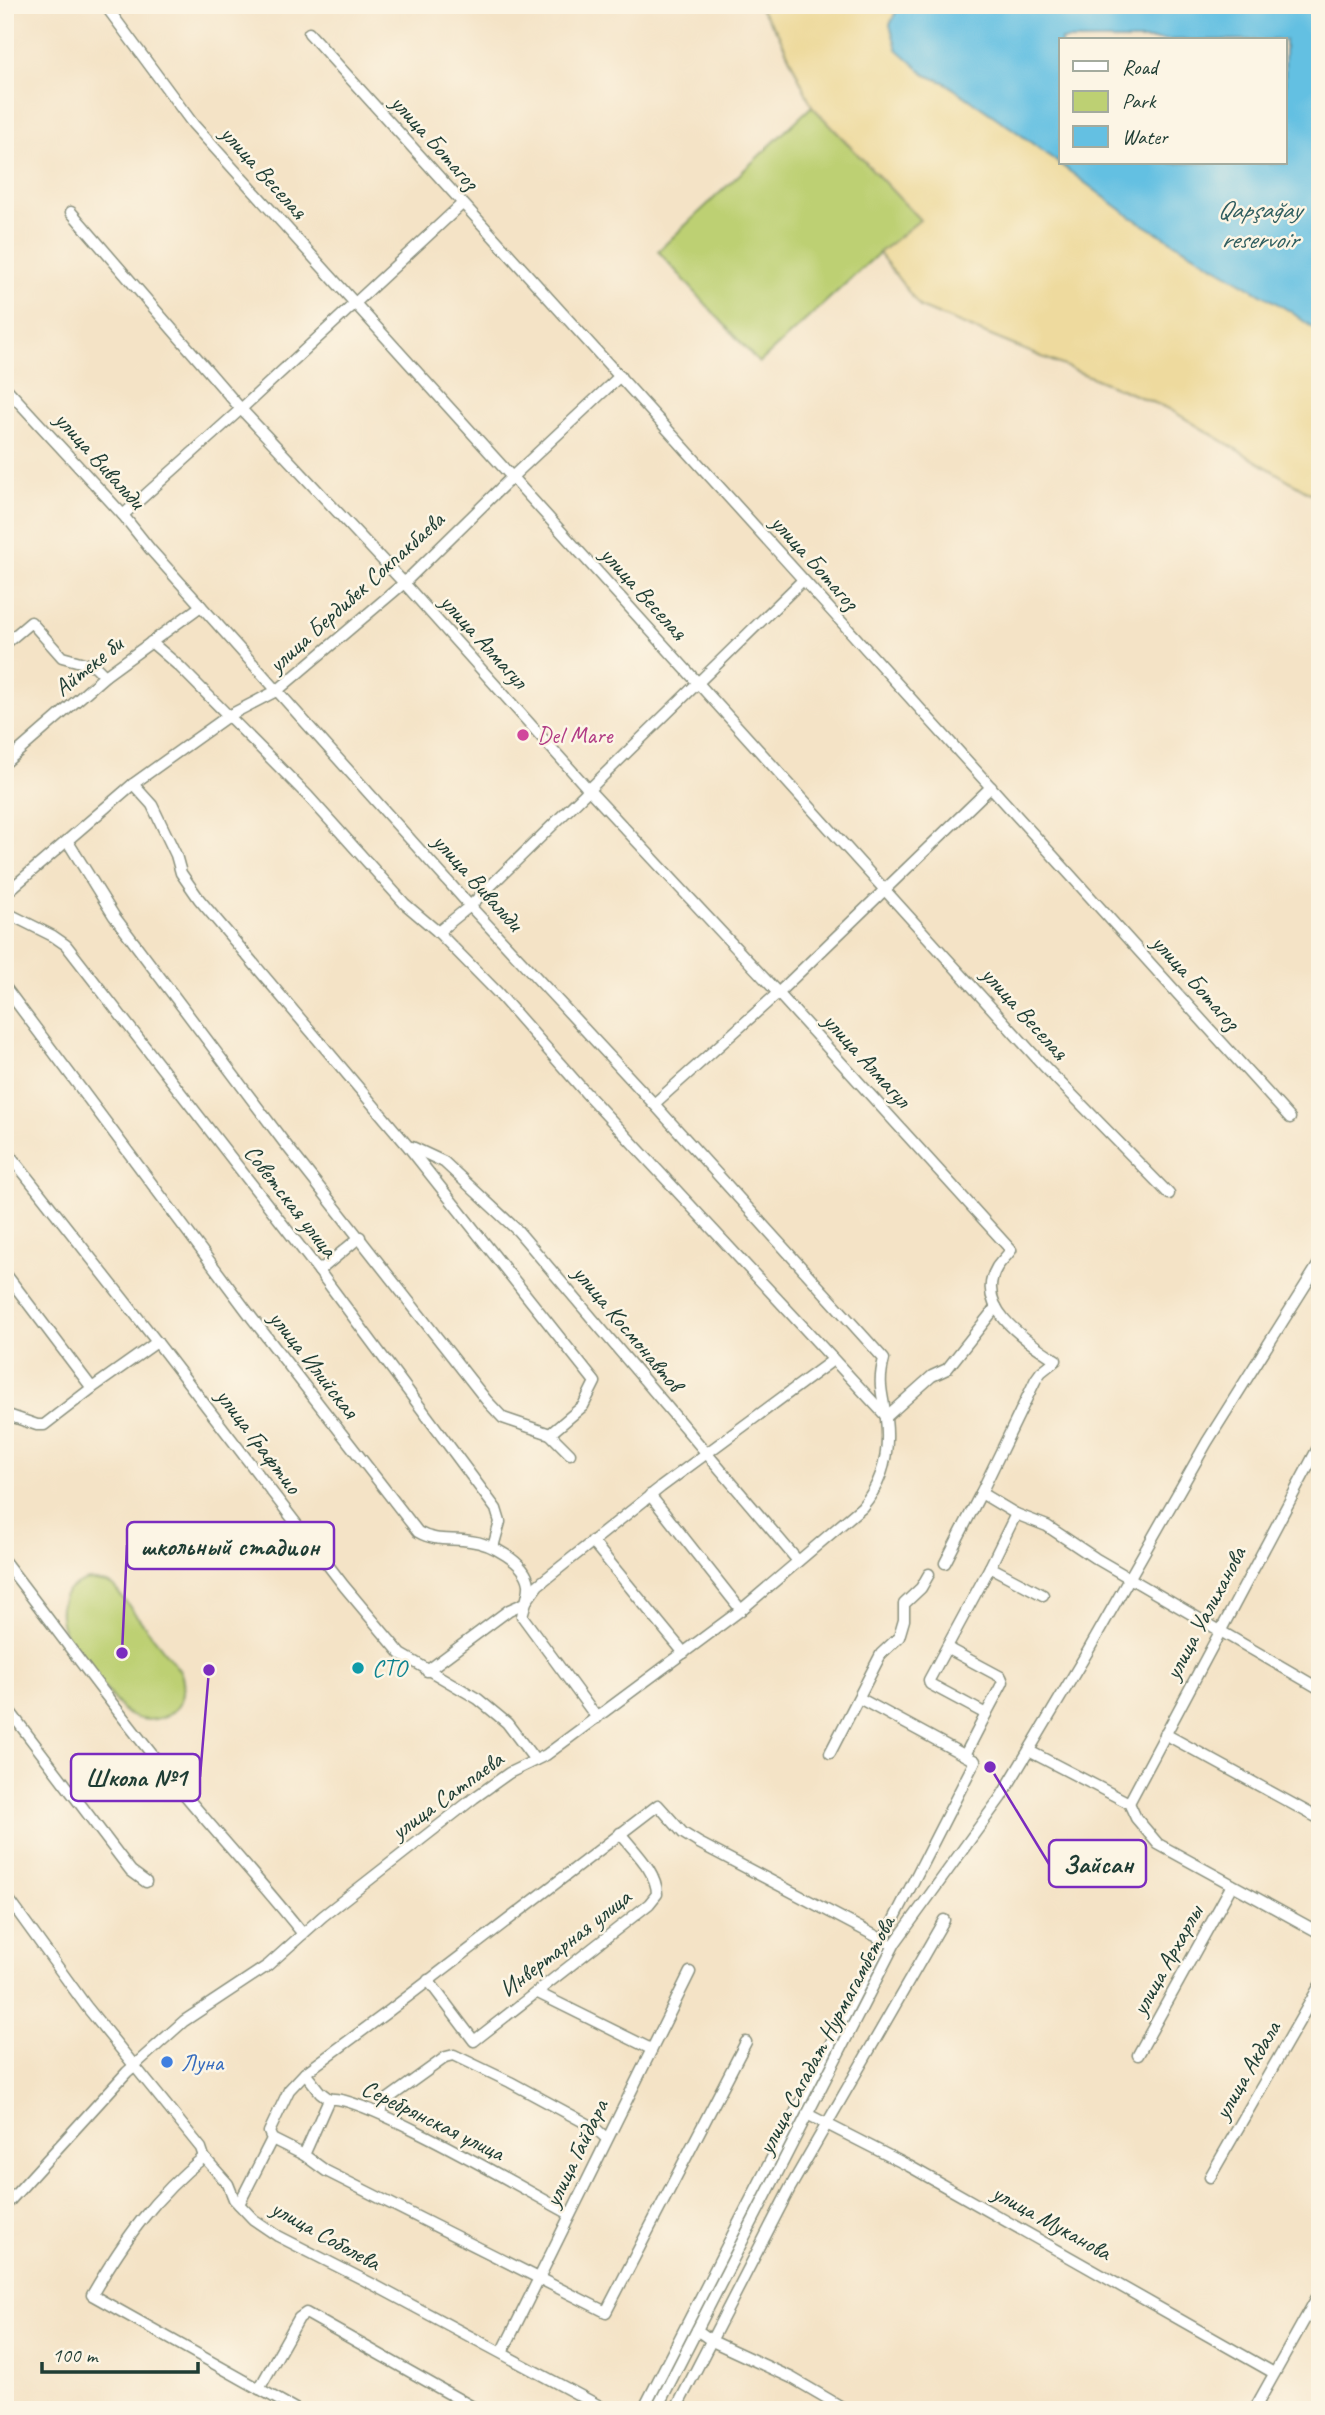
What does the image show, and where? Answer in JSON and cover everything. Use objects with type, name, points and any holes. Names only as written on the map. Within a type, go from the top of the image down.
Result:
[{"type":"street","name":"улица Веселая","points":[[105,5],[193,124],[697,684],[886,888],[1043,1065],[1169,1194]]},
{"type":"street","name":"улица Ботагоз","points":[[309,33],[1290,1118]]},
{"type":"street","points":[[123,515],[463,204]]},
{"type":"street","name":"улица Алмагул","points":[[71,212],[241,409],[404,583],[589,790],[1011,1250],[996,1269],[991,1287],[996,1307]]},
{"type":"street","name":"улица Бердибек Сокпакбаева","points":[[5,894],[133,784],[228,716],[278,690],[404,583],[620,376]]},
{"type":"street","name":"улица Вивальди","points":[[5,387],[123,515],[150,549],[470,906],[654,1104],[884,1359],[879,1381],[886,1416]]},
{"type":"street","points":[[438,932],[470,906],[803,580]]},
{"type":"street","name":"Айтеке би","points":[[5,763],[105,676],[201,606]]},
{"type":"street","points":[[5,644],[31,622],[62,657],[95,666],[105,676]]},
{"type":"street","points":[[151,642],[180,667],[308,796],[405,904],[438,932],[498,993],[585,1092],[886,1416],[932,1376],[947,1369],[996,1307]]},
{"type":"street","name":"улица Космонавтов","points":[[133,784],[152,805],[176,855],[181,873],[199,899],[407,1145],[595,1382],[583,1406],[550,1434]]},
{"type":"street","points":[[654,1104],[778,993],[991,787]]},
{"type":"street","points":[[68,842],[114,916],[283,1141],[487,1401],[503,1418],[550,1434],[570,1454]]},
{"type":"street","name":"Советская улица","points":[[5,912],[66,945],[319,1271],[496,1509],[500,1522],[493,1547]]},
{"type":"street","name":"улица Илийская","points":[[5,987],[252,1318],[418,1532],[432,1539],[468,1540],[493,1547],[513,1560],[526,1577],[529,1586],[522,1616],[597,1718]]},
{"type":"street","name":"улица Космонавтов","points":[[407,1145],[444,1162],[518,1231],[797,1561]]},
{"type":"street","name":"улица Графтио","points":[[5,1149],[344,1586],[401,1654],[478,1699],[507,1723],[535,1760]]},
{"type":"street","points":[[319,1271],[360,1237]]},
{"type":"street","name":"улица Сагадат Нурмагамбетова","points":[[656,2410],[894,1945],[981,1826],[1029,1751],[1207,1443],[1320,1262]]},
{"type":"street","points":[[5,1273],[92,1388]]},
{"type":"street","points":[[946,1563],[1036,1379],[1056,1360],[1024,1338],[999,1315],[996,1307]]},
{"type":"street","points":[[5,1414],[44,1425],[157,1342]]},
{"type":"street","points":[[427,1671],[509,1610],[525,1603],[538,1585],[650,1495],[833,1360]]},
{"type":"street","name":"улица Сатпаева","points":[[5,2206],[134,2065],[184,2021],[267,1966],[331,1909],[474,1798],[597,1718],[741,1610],[862,1507],[875,1491],[888,1444],[886,1416]]},
{"type":"street","name":"улица Уалиханова","points":[[1129,1803],[1320,1444]]},
{"type":"street","points":[[981,1493],[1016,1514],[1047,1526],[1130,1579],[1320,1689]]},
{"type":"street","points":[[650,1495],[741,1610]]},
{"type":"street","points":[[986,1714],[930,1684],[929,1680],[1016,1514]]},
{"type":"street","points":[[592,1541],[684,1653]]},
{"type":"street","points":[[5,1562],[148,1750],[303,1934]]},
{"type":"street","points":[[990,1567],[1043,1595]]},
{"type":"street","points":[[830,1753],[881,1654],[898,1637],[905,1620],[904,1604],[921,1588],[929,1574]]},
{"type":"street","points":[[947,1648],[1001,1678],[1003,1682],[965,1755]]},
{"type":"street","points":[[643,2410],[975,1761],[859,1698]]},
{"type":"street","points":[[5,1705],[131,1871],[146,1882]]},
{"type":"street","points":[[1165,1734],[1320,1819]]},
{"type":"street","points":[[1029,1751],[1129,1803],[1136,1818],[1158,1844],[1320,1933]]},
{"type":"street","points":[[746,2042],[606,2312],[326,2171],[304,2155],[272,2139],[269,2132],[289,2090],[305,2073],[658,1805],[683,1833],[699,1843],[894,1945]]},
{"type":"street","name":"Инвертарная улица","points":[[428,1980],[474,2041],[538,1993],[649,1904],[657,1894],[647,1868],[620,1833]]},
{"type":"street","name":"улица Архарлы","points":[[1138,2055],[1232,1885]]},
{"type":"street","points":[[5,1894],[86,2006],[134,2065]]},
{"type":"street","points":[[683,2410],[677,2407],[790,2188],[944,1920]]},
{"type":"street","name":"улица Гайдара","points":[[502,2353],[690,1972]]},
{"type":"street","name":"улица Акдала","points":[[1210,2176],[1320,1985]]},
{"type":"street","points":[[538,1993],[651,2049]]},
{"type":"street","points":[[380,2113],[385,2101],[446,2057],[454,2055],[523,2088],[607,2138]]},
{"type":"street","name":"улица Соболева","points":[[134,2065],[228,2184],[234,2199],[253,2219],[278,2236],[607,2410]]},
{"type":"street","points":[[305,2073],[320,2092],[330,2098]]},
{"type":"street","name":"Серебрянская улица","points":[[304,2155],[330,2098],[345,2099],[380,2113],[570,2214]]},
{"type":"street","name":"улица Муканова","points":[[807,2114],[967,2198],[1274,2372]]},
{"type":"street","points":[[239,2204],[272,2139]]},
{"type":"street","points":[[203,2152],[140,2219],[92,2295],[297,2410]]},
{"type":"street","points":[[1254,2410],[1320,2292]]},
{"type":"street","points":[[259,2389],[299,2318],[306,2313],[478,2410]]},
{"type":"street","points":[[697,2330],[712,2341],[792,2378],[847,2410]]},
{"type":"green space","points":[[812,106],[921,220],[879,253],[759,363],[658,251]]},
{"type":"green space","points":[[89,1580],[114,1587],[180,1671],[183,1680],[182,1698],[168,1715],[148,1720],[129,1715],[106,1690],[65,1634],[61,1607],[66,1593],[79,1583]]},
{"type":"sand","points":[[757,5],[899,5],[890,25],[925,75],[944,82],[1013,129],[1131,217],[1290,311],[1320,333],[1320,499],[1169,409],[920,307],[879,253],[920,220],[812,106],[778,33]]},
{"type":"water","name":"Qapşağay reservoir","points":[[899,5],[1320,5],[1320,333],[1290,311],[1131,217],[1060,164],[1286,164],[1286,38],[1059,38],[1059,163],[944,82],[926,75],[897,49],[890,25]]},
{"type":"place","name":"Del Mare","points":[[523,735]]},
{"type":"place","name":"школьный стадион","points":[[122,1653]]},
{"type":"place","name":"СТО","points":[[358,1668]]},
{"type":"place","name":"Школа №1","points":[[209,1670]]},
{"type":"place","name":"Зайсан","points":[[990,1767]]},
{"type":"place","name":"Луна","points":[[167,2062]]}]
